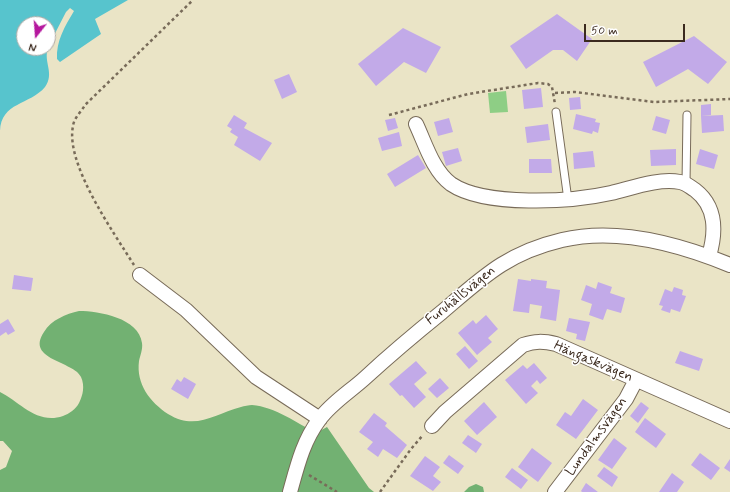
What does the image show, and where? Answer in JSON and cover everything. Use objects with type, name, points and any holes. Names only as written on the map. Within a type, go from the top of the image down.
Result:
[{"type":"street","points":[[416,124],[442,176],[450,183],[463,190],[500,198],[568,200],[666,182],[679,181],[686,184],[699,193],[712,212],[714,229],[713,244],[709,256]]},
{"type":"street","name":"Furuhällsvägen","points":[[290,492],[297,467],[310,434],[320,419],[391,354],[473,285],[490,271],[521,253],[562,240],[605,236],[652,241],[709,256],[730,265]]},
{"type":"street","points":[[140,275],[186,310],[256,377],[320,419]]},
{"type":"street","name":"Hängaskvägen","points":[[432,426],[445,412],[523,345],[534,341],[544,341],[556,344],[730,421]]},
{"type":"street","name":"Lundalmsvägen","points":[[555,492],[626,399],[636,380]]},
{"type":"lane","points":[[556,112],[568,200]]},
{"type":"lane","points":[[686,184],[687,116]]},
{"type":"path","points":[[140,275],[88,190],[74,150],[72,127],[77,116],[85,105],[193,0]]},
{"type":"path","points":[[389,115],[468,94],[538,83],[548,84],[552,87],[556,112]]},
{"type":"path","points":[[554,93],[575,92],[654,102],[730,99]]},
{"type":"path","points":[[380,492],[411,449],[432,426]]},
{"type":"path","points":[[297,467],[337,492]]},
{"type":"green space","points":[[506,91],[508,112],[490,113],[488,93]]},
{"type":"green space","points":[[79,311],[97,312],[117,318],[134,327],[139,334],[142,343],[139,369],[142,385],[155,404],[168,414],[178,419],[196,421],[205,420],[231,410],[252,405],[261,406],[277,412],[316,433],[327,427],[369,488],[374,492],[0,492],[0,470],[6,467],[12,451],[3,441],[0,441],[0,392],[29,411],[45,417],[54,418],[63,416],[70,413],[78,405],[83,387],[81,377],[70,367],[46,354],[41,349],[40,341],[44,332],[51,324],[64,316]]},
{"type":"green space","points":[[476,484],[483,487],[484,492],[464,492],[469,487]]},
{"type":"water","points":[[0,0],[128,0],[95,19],[101,34],[60,62],[57,59],[58,46],[64,28],[74,11],[70,8],[66,12],[56,31],[56,16],[16,16],[16,56],[47,56],[49,77],[45,87],[39,93],[17,105],[5,114],[0,131]]},
{"type":"building","points":[[557,14],[592,39],[577,61],[563,50],[553,50],[526,69],[510,46]]},
{"type":"building","points":[[403,28],[441,47],[426,73],[404,62],[376,86],[358,64]]},
{"type":"building","points":[[694,36],[727,62],[708,84],[688,69],[656,87],[643,62]]},
{"type":"building","points":[[289,74],[297,92],[282,99],[274,80]]},
{"type":"building","points":[[541,88],[543,107],[524,109],[522,90]]},
{"type":"building","points":[[580,97],[581,109],[570,110],[569,98]]},
{"type":"building","points":[[711,104],[711,115],[701,116],[701,105]]},
{"type":"building","points":[[576,114],[596,119],[595,122],[600,123],[598,133],[593,131],[592,134],[573,129]]},
{"type":"building","points":[[234,115],[247,123],[244,128],[272,143],[260,161],[234,145],[238,137],[230,132],[232,129],[227,126]]},
{"type":"building","points":[[723,115],[724,131],[702,133],[701,116]]},
{"type":"building","points":[[656,116],[670,120],[666,134],[652,130]]},
{"type":"building","points":[[395,118],[398,128],[388,131],[385,120]]},
{"type":"building","points":[[449,118],[453,132],[438,136],[434,122]]},
{"type":"building","points":[[548,124],[550,140],[527,143],[525,127]]},
{"type":"building","points":[[399,132],[402,146],[382,151],[378,138]]},
{"type":"building","points":[[458,148],[462,161],[446,166],[442,152]]},
{"type":"building","points":[[676,149],[676,165],[651,166],[650,150]]},
{"type":"building","points":[[700,149],[718,155],[714,169],[696,164]]},
{"type":"building","points":[[593,151],[595,167],[574,169],[573,153]]},
{"type":"building","points":[[418,155],[426,168],[395,187],[387,174]]},
{"type":"building","points":[[529,159],[551,159],[552,173],[529,173]]},
{"type":"building","points":[[14,275],[33,278],[31,291],[12,289]]},
{"type":"building","points":[[518,279],[547,281],[546,288],[560,290],[556,321],[540,318],[542,306],[530,304],[529,313],[513,311]]},
{"type":"building","points":[[598,282],[612,287],[610,293],[625,298],[621,313],[607,309],[603,320],[589,315],[592,304],[581,300],[586,285],[596,289]]},
{"type":"building","points":[[674,287],[683,290],[682,295],[686,296],[680,312],[671,309],[670,313],[661,310],[663,306],[659,305],[665,289],[672,292]]},
{"type":"building","points":[[486,315],[498,329],[488,338],[492,342],[477,355],[458,333],[473,320],[476,324]]},
{"type":"building","points":[[569,318],[590,322],[585,341],[576,339],[577,334],[566,331]]},
{"type":"building","points":[[8,319],[15,331],[8,335],[6,332],[0,336],[0,324]]},
{"type":"building","points":[[465,346],[478,361],[469,369],[456,354]]},
{"type":"building","points":[[680,351],[703,359],[699,371],[675,363]]},
{"type":"building","points":[[416,361],[427,373],[414,384],[426,397],[414,408],[389,384]]},
{"type":"building","points":[[534,363],[547,378],[540,384],[537,380],[531,386],[538,393],[526,404],[505,380],[523,365],[527,369]]},
{"type":"building","points":[[184,377],[196,384],[188,399],[171,389],[177,379],[181,382]]},
{"type":"building","points":[[440,378],[449,388],[437,398],[428,389]]},
{"type":"building","points":[[583,399],[598,410],[576,439],[556,425],[565,412],[571,416]]},
{"type":"building","points":[[484,402],[497,417],[477,435],[464,421]]},
{"type":"building","points":[[641,402],[649,408],[638,423],[630,416]]},
{"type":"building","points":[[374,413],[387,423],[385,426],[407,445],[397,458],[383,449],[378,457],[367,449],[373,442],[359,432]]},
{"type":"building","points":[[645,418],[666,434],[656,448],[635,432]]},
{"type":"building","points":[[468,435],[482,444],[476,453],[462,443]]},
{"type":"building","points":[[614,438],[627,448],[612,469],[598,460]]},
{"type":"building","points":[[532,448],[552,463],[538,482],[518,467]]},
{"type":"building","points":[[700,453],[720,468],[711,480],[691,465]]},
{"type":"building","points":[[449,455],[464,466],[458,474],[443,463]]},
{"type":"building","points":[[425,456],[440,467],[433,476],[441,482],[433,491],[410,476]]},
{"type":"building","points":[[730,459],[730,472],[724,468]]},
{"type":"building","points":[[604,467],[618,477],[612,487],[597,476]]},
{"type":"building","points":[[512,468],[528,480],[521,489],[505,477]]},
{"type":"building","points":[[672,473],[684,482],[677,492],[659,492]]},
{"type":"building","points":[[586,483],[598,492],[582,492],[581,491]]}]
